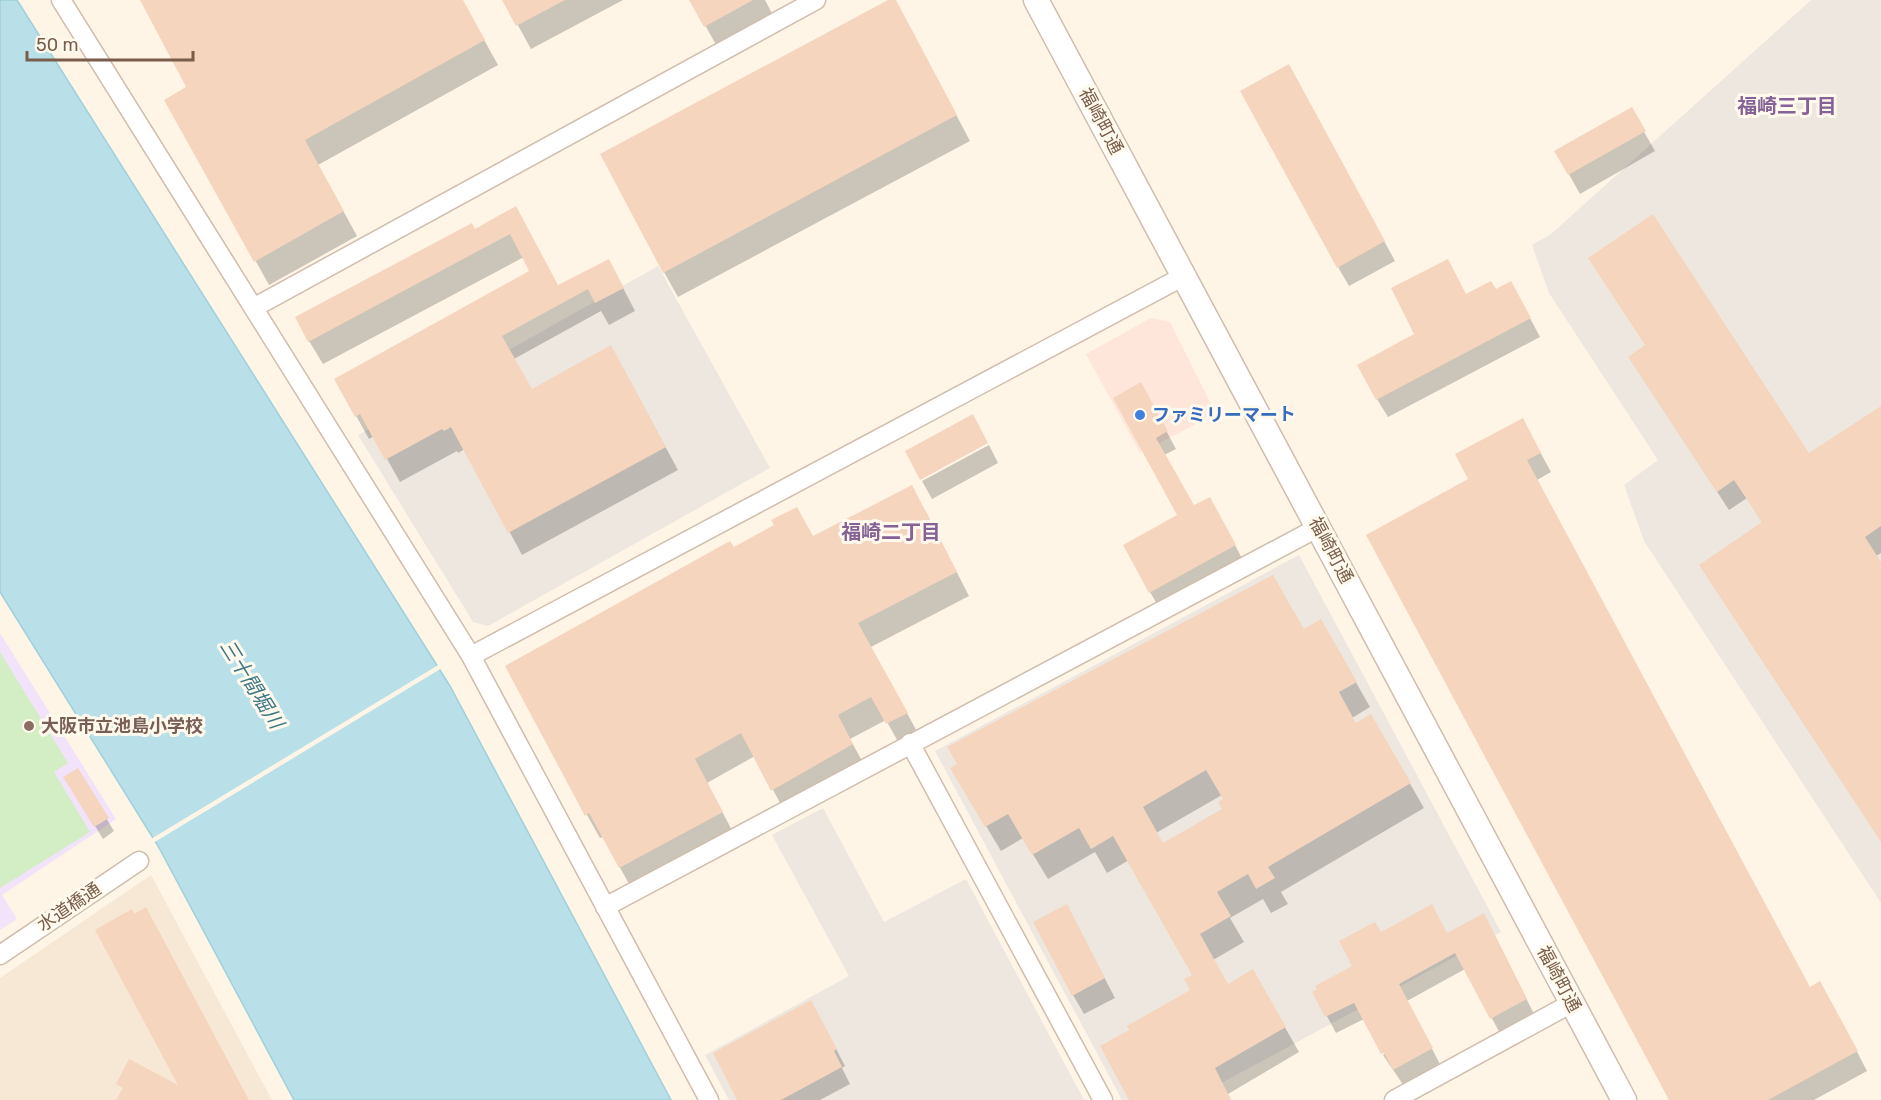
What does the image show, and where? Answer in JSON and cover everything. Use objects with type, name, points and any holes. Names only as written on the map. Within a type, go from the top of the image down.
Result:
[{"type":"street","points":[[61,0],[255,306],[471,656],[709,1100]]},
{"type":"street","points":[[255,306],[816,0]]},
{"type":"street","name":"福崎町通","points":[[1036,0],[1624,1100]]},
{"type":"street","points":[[471,656],[1184,276]]},
{"type":"street","points":[[605,907],[1319,527]]},
{"type":"street","points":[[910,743],[1103,1100]]},
{"type":"street","name":"水道橋通","points":[[0,955],[139,861]]},
{"type":"street","points":[[1394,1100],[1572,1003]]},
{"type":"shaded area","points":[[1811,0],[1881,0],[1881,903],[1644,541],[1624,485],[1658,460],[1549,293],[1532,245],[1551,234]]},
{"type":"shaded area","points":[[658,266],[770,468],[488,626],[473,622],[358,435]]},
{"type":"shaded area","points":[[1151,318],[1170,322],[1216,414],[1140,453],[1086,354]]},
{"type":"shaded area","points":[[1299,555],[1501,932],[1190,1100],[1122,1100],[935,751]]},
{"type":"shaded area","name":"大阪市立池島小学校","points":[[0,633],[116,819],[2,895],[17,919],[0,930]]},
{"type":"shaded area","points":[[823,808],[884,922],[966,879],[1084,1100],[729,1100],[705,1055],[849,976],[772,835]]},
{"type":"shaded area","points":[[151,875],[272,1100],[0,1100],[0,978]]},
{"type":"green space","name":"大阪市立池島小学校","points":[[0,652],[68,763],[54,772],[90,832],[0,888]]},
{"type":"water","name":"三十間堀川","points":[[0,0],[17,0],[450,686],[671,1100],[294,1100],[158,846],[0,592]]},
{"type":"pier","points":[[440,664],[442,668],[153,843],[151,839]]},
{"type":"building","points":[[140,0],[463,0],[485,40],[305,140],[344,211],[254,262],[164,100],[186,87]]},
{"type":"building","points":[[502,0],[565,0],[516,26]]},
{"type":"building","points":[[689,0],[753,0],[704,27]]},
{"type":"building","points":[[888,0],[896,0],[957,115],[663,273],[600,154]]},
{"type":"building","points":[[1289,64],[1385,241],[1337,268],[1240,91]]},
{"type":"building","points":[[1632,107],[1646,131],[1568,175],[1554,151]]},
{"type":"building","points":[[516,206],[558,285],[609,259],[624,288],[595,303],[588,289],[502,336],[532,389],[611,345],[666,447],[508,533],[451,427],[444,431],[442,429],[385,460],[360,414],[355,417],[334,379],[529,271],[510,234],[308,342],[295,317],[472,223],[475,229]]},
{"type":"building","points":[[1653,214],[1809,453],[1881,406],[1881,526],[1865,537],[1881,562],[1881,842],[1699,565],[1762,522],[1734,480],[1717,492],[1628,357],[1645,345],[1588,258]]},
{"type":"building","points":[[1448,259],[1466,294],[1491,281],[1496,289],[1511,281],[1531,318],[1376,400],[1357,365],[1414,334],[1391,288]]},
{"type":"building","points":[[1141,382],[1168,431],[1156,438],[1194,505],[1210,497],[1236,545],[1149,593],[1123,545],[1177,515],[1113,398]]},
{"type":"building","points":[[973,414],[988,443],[920,480],[905,451]]},
{"type":"building","points":[[1523,418],[1541,453],[1527,460],[1810,987],[1820,981],[1858,1051],[1768,1100],[1669,1100],[1366,535],[1468,479],[1455,454]]},
{"type":"building","points":[[912,485],[957,572],[858,623],[908,713],[886,724],[871,697],[838,715],[853,744],[771,791],[741,733],[695,759],[723,812],[619,868],[589,813],[585,816],[505,666],[730,541],[734,547],[774,525],[771,520],[797,507],[813,536]]},
{"type":"building","points":[[1273,575],[1304,629],[1321,619],[1357,682],[1339,692],[1356,723],[1371,714],[1411,783],[1268,867],[1275,878],[1256,889],[1248,874],[1217,892],[1231,916],[1200,934],[1228,984],[1253,969],[1286,1027],[1215,1068],[1231,1100],[1129,1100],[1100,1046],[1129,1030],[1127,1026],[1190,990],[1184,979],[1192,975],[1113,836],[1091,849],[1079,828],[1032,855],[1008,814],[985,827],[950,768],[957,764],[947,747]],"holes":[[[1206,770],[1223,799],[1218,802],[1222,809],[1163,843],[1143,807]]]},
{"type":"building","points":[[78,768],[109,818],[94,827],[63,777]]},
{"type":"building","points":[[1067,904],[1105,978],[1072,996],[1033,922]]},
{"type":"building","points":[[1432,904],[1447,933],[1484,913],[1527,999],[1490,1019],[1455,953],[1399,984],[1433,1048],[1393,1070],[1384,1053],[1381,1054],[1354,1003],[1325,1017],[1312,992],[1317,989],[1315,986],[1352,966],[1339,941],[1375,922],[1381,932]]},
{"type":"building","points":[[146,907],[249,1100],[116,1100],[123,1088],[116,1084],[129,1059],[178,1085],[95,930],[132,909],[134,914]]},
{"type":"building","points":[[811,1000],[837,1049],[834,1051],[842,1067],[781,1100],[737,1100],[713,1053]]},
{"type":"place","name":"ファミリーマート","points":[[1140,415]]},
{"type":"place","name":"大阪市立池島小学校","points":[[29,726]]},
{"type":"district","name":"福崎三丁目","points":[[1787,106]]},
{"type":"district","name":"福崎二丁目","points":[[891,532]]}]
